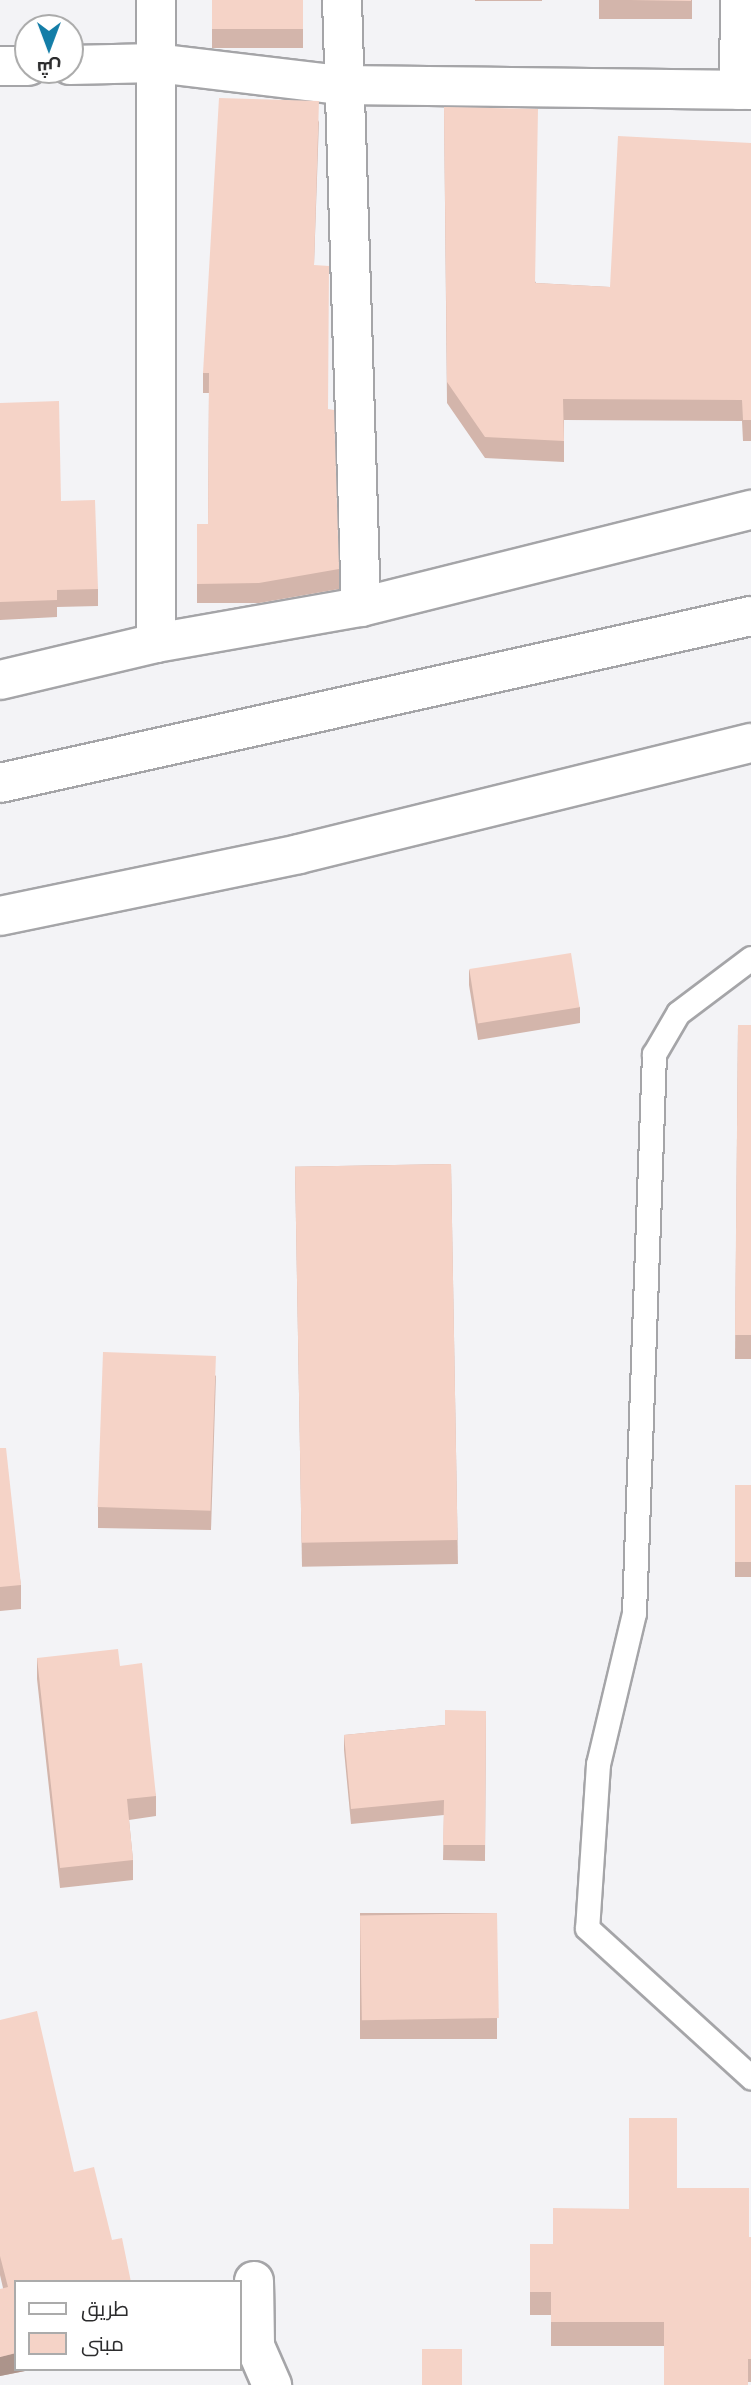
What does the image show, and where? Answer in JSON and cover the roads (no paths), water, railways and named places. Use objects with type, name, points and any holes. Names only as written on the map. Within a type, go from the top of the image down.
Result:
[{"type":"main road","points":[[156,0],[156,643]]},
{"type":"main road","points":[[342,0],[341,85],[361,607]]},
{"type":"main road","points":[[84,65],[156,63],[341,85],[745,90],[740,0]]},
{"type":"main road","points":[[0,680],[156,643],[361,607],[751,510]]},
{"type":"main road","points":[[0,783],[751,616]]},
{"type":"main road","points":[[0,916],[299,854],[751,743]]},
{"type":"main road","points":[[254,2281],[255,2346],[271,2385]]},
{"type":"lane","points":[[751,958],[678,1013],[654,1054],[634,1613],[598,1764],[587,1928],[751,2077]]}]
